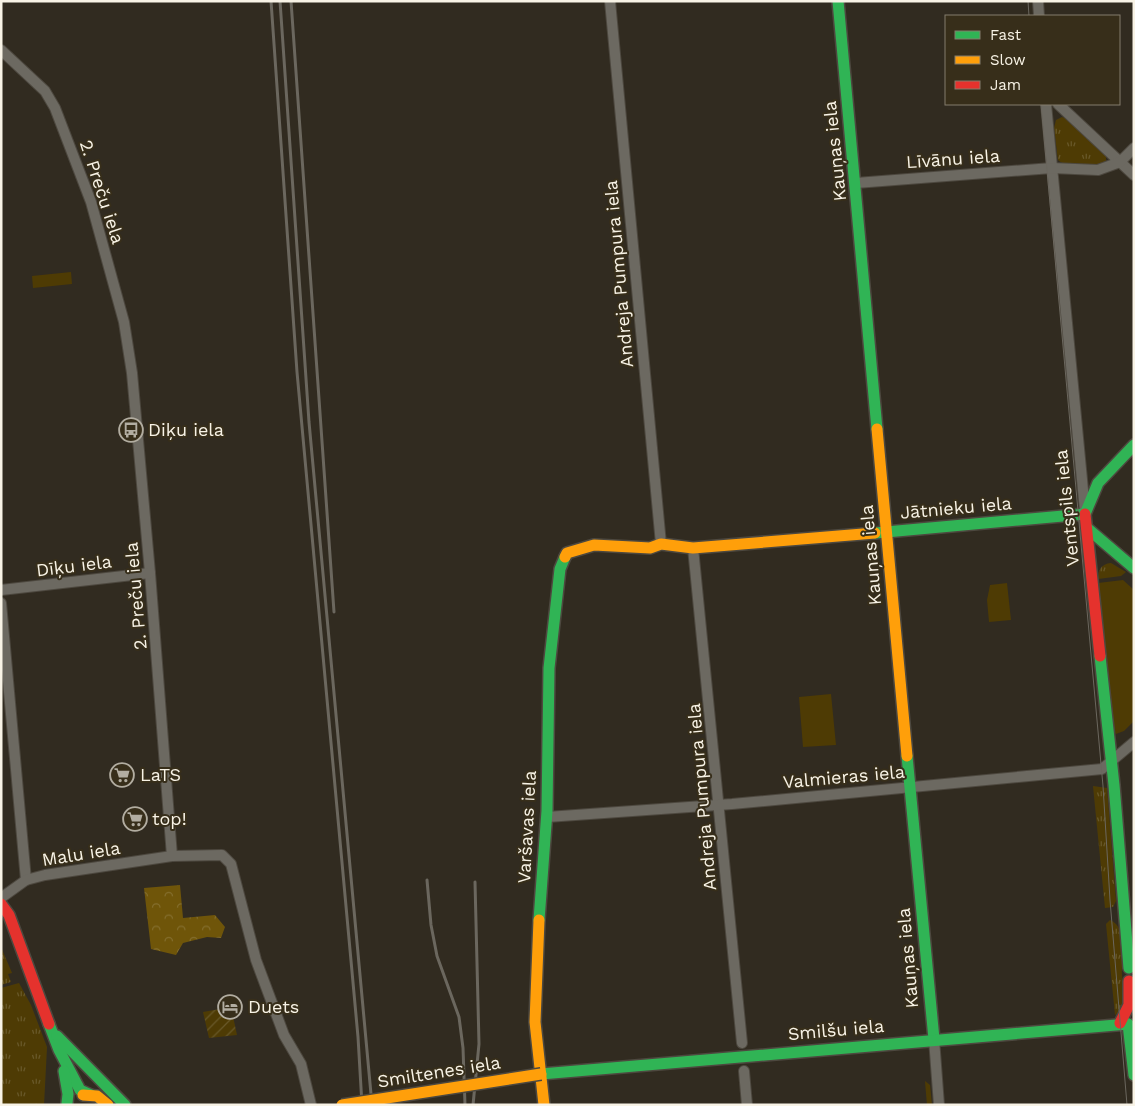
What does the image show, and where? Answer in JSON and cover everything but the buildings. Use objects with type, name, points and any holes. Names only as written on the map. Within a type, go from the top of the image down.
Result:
[{"type":"street","name":"Andreja Pumpura iela","points":[[610,1],[660,544]]},
{"type":"street","name":"Kauņas iela","points":[[838,1],[939,1105]]},
{"type":"street","points":[[1038,1],[1039,15]]},
{"type":"street","name":"2. Preču iela","points":[[1,50],[45,91],[55,108],[91,202],[124,322],[132,373],[150,573],[172,856]]},
{"type":"street","name":"Ventspils iela","points":[[1046,105],[1085,514],[1126,908],[1124,919],[1131,963],[1132,985]]},
{"type":"street","points":[[1059,105],[1134,175]]},
{"type":"street","points":[[1120,162],[1134,148]]},
{"type":"street","name":"Līvānu iela","points":[[856,183],[1052,168],[1098,170],[1120,162]]},
{"type":"street","points":[[1085,514],[1098,483],[1134,445]]},
{"type":"street","name":"Jātnieku iela","points":[[567,553],[594,545],[650,548],[660,544],[693,548],[1085,514]]},
{"type":"street","points":[[1087,528],[1134,568]]},
{"type":"street","name":"Andreja Pumpura iela","points":[[693,548],[742,1043]]},
{"type":"street","name":"Varšavas iela","points":[[544,1105],[536,1022],[535,982],[547,817],[549,668],[560,569],[567,553]]},
{"type":"street","name":"Dīķu iela","points":[[1,590],[150,573]]},
{"type":"street","points":[[1,603],[26,880]]},
{"type":"street","name":"Valmieras iela","points":[[547,817],[719,805],[1096,770],[1102,769],[1134,742]]},
{"type":"street","points":[[172,856],[222,855],[230,864],[256,960],[284,1035],[301,1064],[311,1104]]},
{"type":"street","name":"Malu iela","points":[[1,898],[26,880],[172,856]]},
{"type":"street","points":[[1,904],[9,915],[59,1050],[67,1082],[66,1104]]},
{"type":"street","name":"Ventspils iela","points":[[1126,908],[1134,926]]},
{"type":"street","points":[[1132,985],[1127,1022],[1132,1038],[1134,1075]]},
{"type":"street","name":"Smilšu iela","points":[[541,1074],[1127,1022]]},
{"type":"street","points":[[53,1033],[124,1105]]},
{"type":"street","points":[[59,1050],[80,1090],[103,1100],[108,1105]]},
{"type":"street","points":[[744,1071],[748,1105]]},
{"type":"street","name":"Smiltenes iela","points":[[342,1105],[541,1074]]},
{"type":"street","points":[[66,1104],[78,1096],[90,1094]]},
{"type":"green space","points":[[1062,117],[1067,119],[1106,155],[1106,161],[1095,165],[1074,166],[1067,165],[1058,160],[1054,128],[1056,120]]},
{"type":"green space","points":[[71,272],[72,284],[33,288],[32,276]]},
{"type":"green space","points":[[1111,563],[1126,572],[1121,576],[1098,579],[1101,568]]},
{"type":"green space","points":[[1123,580],[1134,590],[1134,721],[1124,731],[1116,734],[1112,729],[1098,583]]},
{"type":"green space","points":[[1007,583],[1011,620],[989,622],[987,600],[990,585]]},
{"type":"green space","points":[[831,694],[836,745],[803,747],[799,697]]},
{"type":"green space","points":[[1093,786],[1107,788],[1116,901],[1113,907],[1105,908]]},
{"type":"green space","points":[[180,885],[183,918],[215,915],[225,927],[221,938],[207,937],[183,943],[176,955],[151,949],[144,888]]},
{"type":"green space","points":[[1110,920],[1120,930],[1123,945],[1122,976],[1125,994],[1120,1011],[1115,1015],[1106,924]]},
{"type":"green space","points":[[1,947],[12,973],[8,974],[11,982],[1,985]]},
{"type":"green space","points":[[19,983],[31,1005],[47,1047],[44,1105],[1,1105],[1,988]]},
{"type":"green space","points":[[231,1007],[237,1035],[209,1038],[203,1012]]},
{"type":"green space","points":[[925,1081],[930,1085],[932,1105],[927,1105]]},
{"type":"tram line","points":[[1028,1],[1029,15]]},
{"type":"tram line","points":[[1041,105],[1103,786],[1110,900],[1127,1105]]},
{"type":"railway","points":[[271,1],[297,372],[358,1037],[362,1105]]},
{"type":"railway","points":[[280,1],[309,422],[372,1105]]},
{"type":"railway","points":[[291,1],[334,612]]},
{"type":"railway","points":[[427,880],[431,925],[437,956],[459,1017],[463,1048],[465,1105]]},
{"type":"railway","points":[[473,1105],[479,1044],[475,882]]},
{"type":"traffic: fast","points":[[838,1],[877,429]]},
{"type":"traffic: fast","points":[[875,533],[1085,514],[1098,483],[1134,445]]},
{"type":"traffic: fast","points":[[1087,528],[1134,568]]},
{"type":"traffic: fast","points":[[539,920],[547,811],[549,668],[560,569],[565,557]]},
{"type":"traffic: fast","points":[[1100,656],[1114,785],[1129,968]]},
{"type":"traffic: fast","points":[[907,756],[934,1039]]},
{"type":"traffic: fast","points":[[49,1024],[59,1050],[80,1090],[91,1095]]},
{"type":"traffic: fast","points":[[1128,1024],[1134,1075]]},
{"type":"traffic: fast","points":[[541,1074],[1128,1024]]},
{"type":"traffic: fast","points":[[57,1036],[125,1105]]},
{"type":"traffic: fast","points":[[64,1071],[68,1094],[67,1103]]},
{"type":"traffic: slow","points":[[877,429],[907,756]]},
{"type":"traffic: slow","points":[[565,557],[567,553],[594,545],[650,548],[661,544],[693,548],[875,533]]},
{"type":"traffic: slow","points":[[539,920],[535,1022],[544,1105]]},
{"type":"traffic: slow","points":[[342,1105],[541,1074]]},
{"type":"traffic: slow","points":[[83,1095],[97,1096],[108,1105]]},
{"type":"traffic: jam","points":[[1085,514],[1100,656]]},
{"type":"traffic: jam","points":[[1,904],[9,915],[49,1024]]},
{"type":"traffic: jam","points":[[1120,1023],[1129,1005],[1129,981]]},
{"type":"place","name":"Diķu iela","points":[[131,430]]},
{"type":"place","name":"LaTS","points":[[122,775]]},
{"type":"place","name":"top!","points":[[135,819]]},
{"type":"place","name":"Duets","points":[[230,1007]]}]
